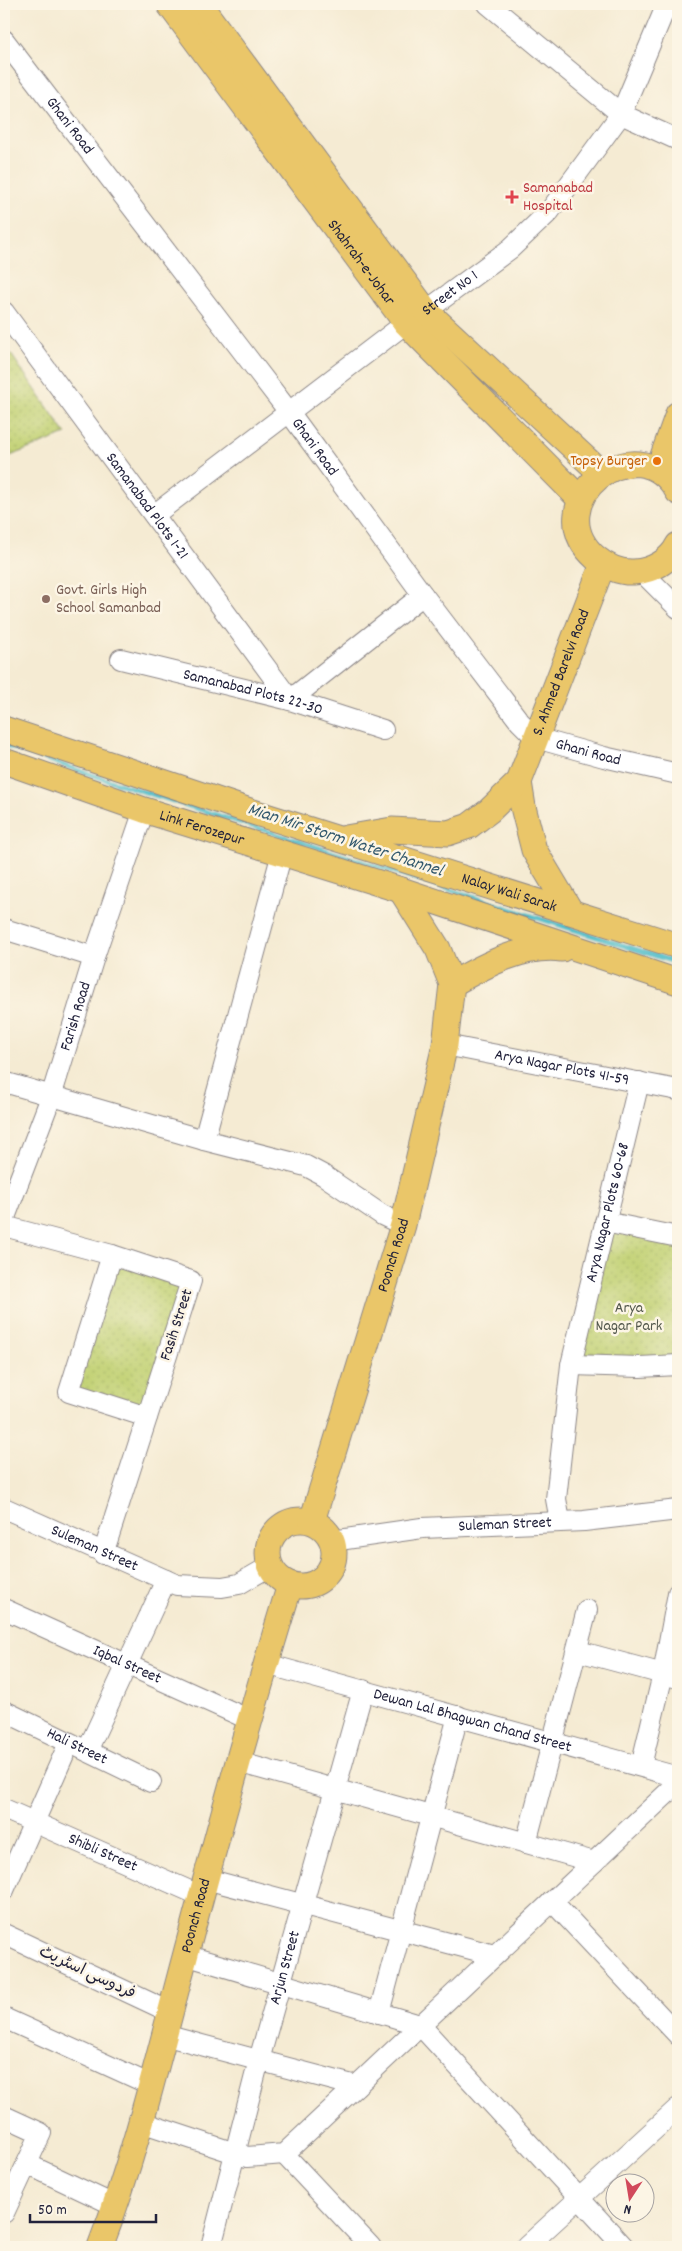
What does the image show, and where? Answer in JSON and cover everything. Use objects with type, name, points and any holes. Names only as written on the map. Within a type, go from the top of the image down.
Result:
[{"type":"main road","name":"Shahrah-e-Johar","points":[[169,4],[416,317],[580,500]]},
{"type":"main road","name":"Shahrah-e-Johar","points":[[199,4],[416,317],[600,473]]},
{"type":"main road","points":[[658,470],[678,414]]},
{"type":"main road","points":[[675,556],[641,571],[615,570],[603,564],[589,552],[580,536],[577,518],[580,500],[588,485],[600,473],[614,466],[644,465],[658,470],[673,483],[678,492]]},
{"type":"main road","name":"S. Ahmed Barelvi Road","points":[[571,912],[534,850],[523,808],[520,782],[603,564]]},
{"type":"main road","name":"Link Ferozepur","points":[[4,729],[341,839]]},
{"type":"main road","name":"Link Ferozepur","points":[[4,762],[144,810],[400,890]]},
{"type":"main road","name":"S. Ahmed Barelvi Road","points":[[341,839],[392,830],[448,833],[468,826],[489,811],[520,782]]},
{"type":"main road","name":"Nalay Wali Sarak","points":[[341,839],[678,946]]},
{"type":"main road","name":"Nalay Wali Sarak","points":[[400,890],[678,982]]},
{"type":"main road","name":"Poonch Road","points":[[312,1522],[403,1224],[445,1045],[452,984],[438,949],[400,890]]},
{"type":"main road","points":[[452,984],[483,966],[516,954],[550,947],[582,951]]},
{"type":"main road","points":[[300,1520],[312,1522],[328,1532],[332,1541],[334,1557],[329,1572],[321,1580],[311,1585],[300,1587],[290,1585],[275,1574],[270,1566],[267,1554],[270,1541],[276,1530],[287,1523],[300,1520]]},
{"type":"main road","name":"Poonch Road","points":[[100,2247],[116,2206],[141,2122],[238,1762],[290,1585]]},
{"type":"street","points":[[488,4],[621,114],[678,140]]},
{"type":"street","name":"Street No 1","points":[[154,515],[416,317],[510,249],[549,212],[621,114],[667,4]]},
{"type":"street","name":"Ghani Road","points":[[4,40],[289,412],[423,595],[520,722],[536,738],[604,757],[678,774]]},
{"type":"street","name":"Samanabad Plots 1-21","points":[[4,312],[290,700]]},
{"type":"street","points":[[641,571],[678,608]]},
{"type":"street","points":[[290,700],[423,595]]},
{"type":"street","name":"Samanabad Plots 22-30","points":[[120,659],[290,700],[383,730]]},
{"type":"street","name":"Farish Road","points":[[4,1220],[51,1097],[94,957],[144,810]]},
{"type":"street","points":[[204,1140],[282,853]]},
{"type":"street","points":[[4,929],[94,957]]},
{"type":"street","name":"Arya Nagar Plots 41-59","points":[[445,1045],[678,1090]]},
{"type":"street","points":[[4,1082],[204,1140],[306,1166],[323,1174],[382,1215],[403,1224]]},
{"type":"street","name":"Arya Nagar Plots 60-68","points":[[560,1521],[556,1499],[571,1365],[638,1082]]},
{"type":"street","points":[[605,1222],[678,1237]]},
{"type":"street","name":"Fasih Street","points":[[4,1226],[112,1255],[191,1281],[103,1554]]},
{"type":"street","points":[[112,1255],[69,1392],[147,1417]]},
{"type":"street","points":[[571,1365],[640,1367],[678,1364]]},
{"type":"street","name":"Suleman Street","points":[[4,1508],[103,1554],[177,1585],[222,1587],[239,1584],[270,1566]]},
{"type":"street","name":"Suleman Street","points":[[332,1541],[422,1528],[584,1521],[678,1510]]},
{"type":"street","points":[[4,1890],[34,1822],[126,1666],[166,1580]]},
{"type":"street","points":[[641,1766],[671,1676],[678,1593]]},
{"type":"street","name":"Iqbal Street","points":[[4,1609],[126,1666],[250,1720]]},
{"type":"street","points":[[526,1843],[588,1610]]},
{"type":"street","points":[[578,1651],[671,1676]]},
{"type":"street","name":"Dewan Lal Bhagwan Chand Street","points":[[266,1664],[678,1777]]},
{"type":"street","name":"Arjun Street","points":[[210,2247],[259,2060],[363,1690]]},
{"type":"street","name":"Hali Street","points":[[4,1711],[151,1782]]},
{"type":"street","points":[[379,2013],[458,1716]]},
{"type":"street","points":[[238,1762],[594,1862]]},
{"type":"street","points":[[141,2122],[247,2157],[284,2154],[678,1782]]},
{"type":"street","name":"Shibli Street","points":[[4,1809],[204,1888],[303,1905],[494,1956]]},
{"type":"street","points":[[552,1901],[678,2035]]},
{"type":"street","name":"فردوسی اسٹریٹ","points":[[4,1934],[167,2024],[259,2060],[356,2086]]},
{"type":"street","points":[[185,1955],[420,2026],[624,2247]]},
{"type":"street","points":[[4,2018],[151,2084]]},
{"type":"street","points":[[526,2247],[678,2108]]},
{"type":"street","points":[[4,2116],[41,2133],[4,2213]]},
{"type":"street","points":[[284,2154],[371,2247]]},
{"type":"street","points":[[26,2164],[116,2206]]},
{"type":"green space","points":[[4,344],[66,434],[4,460]]},
{"type":"green space","name":"Arya Nagar Park","points":[[600,1211],[678,1237],[678,1362],[568,1366]]},
{"type":"green space","points":[[112,1255],[191,1281],[147,1417],[69,1392]]},
{"type":"waterway","name":"Mian Mir Storm Water Channel","points":[[4,745],[678,963]]},
{"type":"place","name":"Samanabad Hospital","points":[[512,197]]},
{"type":"place","name":"Topsy Burger","points":[[657,461]]},
{"type":"place","name":"Govt. Girls High School Samanbad","points":[[46,599]]}]
